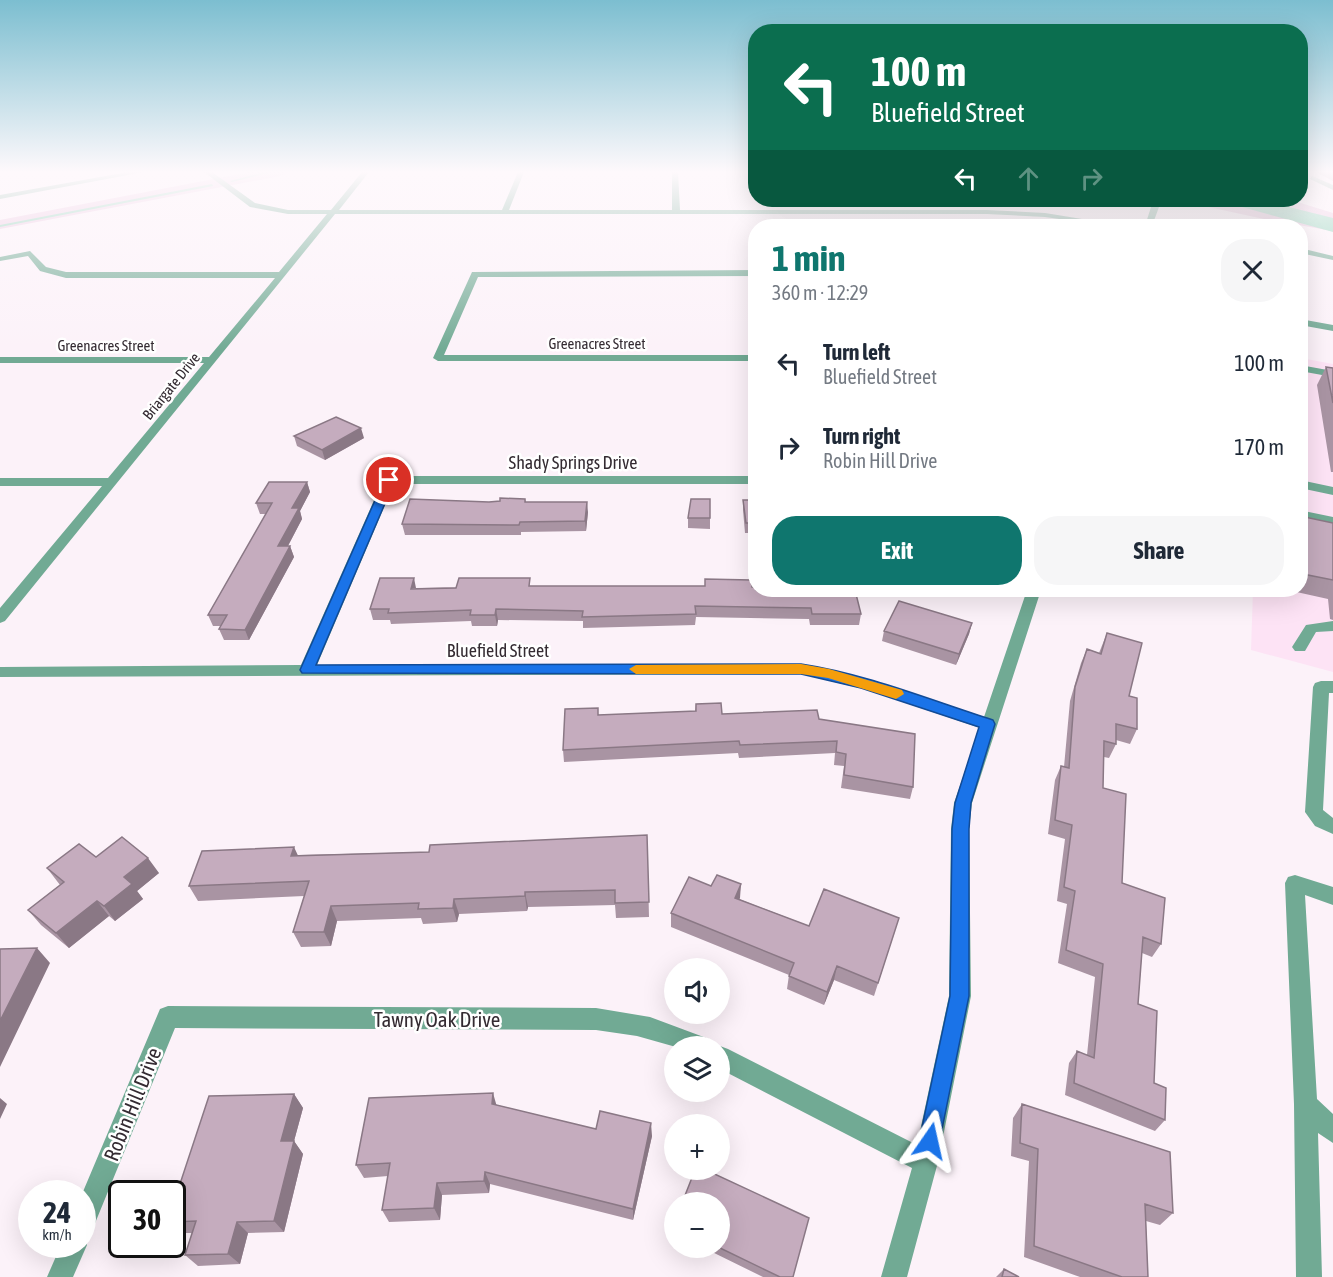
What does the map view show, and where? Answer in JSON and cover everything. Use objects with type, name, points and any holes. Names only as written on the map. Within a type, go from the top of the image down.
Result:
[{"type":"street","name":"Briargate Drive","points":[[0,618],[317,232]]},
{"type":"street","points":[[1308,252],[1333,258]]},
{"type":"street","points":[[0,259],[30,253],[44,269],[66,275],[282,275]]},
{"type":"street","points":[[1308,262],[1333,267]]},
{"type":"street","name":"Greenacres Street","points":[[748,273],[475,274],[438,358],[748,358]]},
{"type":"street","points":[[1308,323],[1333,328]]},
{"type":"street","name":"Greenacres Street","points":[[0,360],[212,360]]},
{"type":"street","points":[[1308,369],[1333,374]]},
{"type":"street","name":"Shady Springs Drive","points":[[307,670],[389,480],[748,480]]},
{"type":"street","points":[[0,482],[112,482]]},
{"type":"street","points":[[1308,485],[1333,490]]},
{"type":"street","points":[[1308,515],[1333,521]]},
{"type":"street","points":[[894,1277],[926,1162],[960,996],[960,829],[963,803],[987,724],[1032,597]]},
{"type":"street","points":[[1300,647],[1311,628],[1333,626]]},
{"type":"street","name":"Bluefield Street","points":[[0,672],[801,669],[865,684],[987,724]]},
{"type":"street","points":[[1333,687],[1321,687],[1314,812],[1322,821],[1333,826]]},
{"type":"street","points":[[1309,1277],[1306,1104],[1295,883],[1333,896]]},
{"type":"street","name":"Tawny Oak Drive","points":[[168,1017],[596,1019],[638,1024],[679,1036]]},
{"type":"street","name":"Robin Hill Drive","points":[[96,1190],[168,1017]]},
{"type":"street","points":[[730,1062],[926,1162]]},
{"type":"street","points":[[1306,1104],[1333,1131]]},
{"type":"street","points":[[60,1277],[68,1258]]},
{"type":"shaded area","points":[[1308,359],[1333,364],[1333,672],[1251,650],[1253,597],[1308,597]]},
{"type":"building","points":[[1326,367],[1333,368],[1333,403]]},
{"type":"building","points":[[336,417],[361,428],[322,450],[294,436]]},
{"type":"building","points":[[269,482],[307,482],[292,508],[299,508],[278,546],[290,546],[245,630],[219,629],[227,615],[208,615],[272,503],[256,503]]},
{"type":"building","points":[[500,498],[525,499],[525,502],[587,502],[585,521],[520,522],[519,525],[402,524],[410,499],[489,502],[500,501]]},
{"type":"building","points":[[691,499],[710,499],[710,518],[688,518]]},
{"type":"building","points":[[743,500],[748,500],[748,523],[746,523]]},
{"type":"building","points":[[1308,518],[1333,523],[1333,580],[1308,575]]},
{"type":"building","points":[[380,578],[414,578],[411,589],[456,588],[459,578],[530,578],[529,586],[705,586],[705,579],[748,580],[748,597],[857,597],[861,614],[812,614],[811,608],[695,606],[696,614],[582,617],[583,611],[496,609],[495,615],[470,615],[471,610],[388,613],[389,609],[370,609]]},
{"type":"building","points":[[899,601],[972,623],[959,654],[884,631]]},
{"type":"building","points":[[1107,633],[1142,643],[1129,696],[1137,698],[1137,729],[1116,724],[1116,744],[1104,741],[1103,788],[1126,794],[1122,883],[1165,898],[1161,944],[1143,937],[1138,1004],[1157,1011],[1154,1083],[1166,1088],[1165,1120],[1074,1083],[1077,1051],[1094,1058],[1103,964],[1066,950],[1075,891],[1064,887],[1072,825],[1055,820],[1061,766],[1069,768],[1075,687],[1087,649],[1101,654]]},
{"type":"building","points":[[721,703],[722,714],[817,710],[819,719],[915,734],[913,787],[844,775],[846,754],[836,752],[837,741],[740,745],[739,741],[563,750],[565,709],[598,708],[598,715],[696,711],[696,704]]},
{"type":"building","points":[[647,835],[649,902],[615,903],[615,890],[525,892],[525,896],[454,899],[453,908],[418,909],[419,903],[331,906],[324,932],[293,932],[309,881],[189,886],[202,851],[294,847],[291,856],[429,852],[430,845]]},
{"type":"building","points":[[122,837],[148,858],[124,877],[132,884],[104,906],[97,901],[56,933],[28,910],[64,882],[47,868],[79,844],[96,857]]},
{"type":"building","points":[[717,875],[741,884],[735,898],[809,926],[824,889],[899,918],[878,983],[837,966],[827,992],[789,976],[794,963],[671,913],[689,877],[711,886]]},
{"type":"building","points":[[37,948],[0,1021],[0,949]]},
{"type":"building","points":[[493,1093],[492,1104],[596,1129],[600,1111],[651,1123],[633,1209],[485,1172],[484,1181],[437,1183],[434,1208],[382,1210],[390,1163],[356,1165],[369,1098]]},
{"type":"building","points":[[294,1094],[281,1141],[294,1141],[274,1221],[237,1222],[228,1254],[186,1255],[196,1221],[186,1221],[186,1180],[181,1180],[209,1096]]},
{"type":"building","points":[[1022,1104],[1170,1152],[1173,1213],[1145,1204],[1148,1277],[1122,1277],[1034,1246],[1038,1149],[1020,1143]]},
{"type":"building","points":[[691,1180],[727,1180],[809,1218],[793,1277],[780,1277],[730,1253],[730,1192],[686,1192]]},
{"type":"building","points":[[1004,1269],[1019,1277],[1002,1277]]},
{"type":"slow traffic","points":[[636,669],[801,669],[829,674],[896,694]]},
{"type":"route","points":[[389,480],[307,670],[801,669],[865,684],[987,724],[963,803],[960,829],[960,996],[930,1141]]}]
